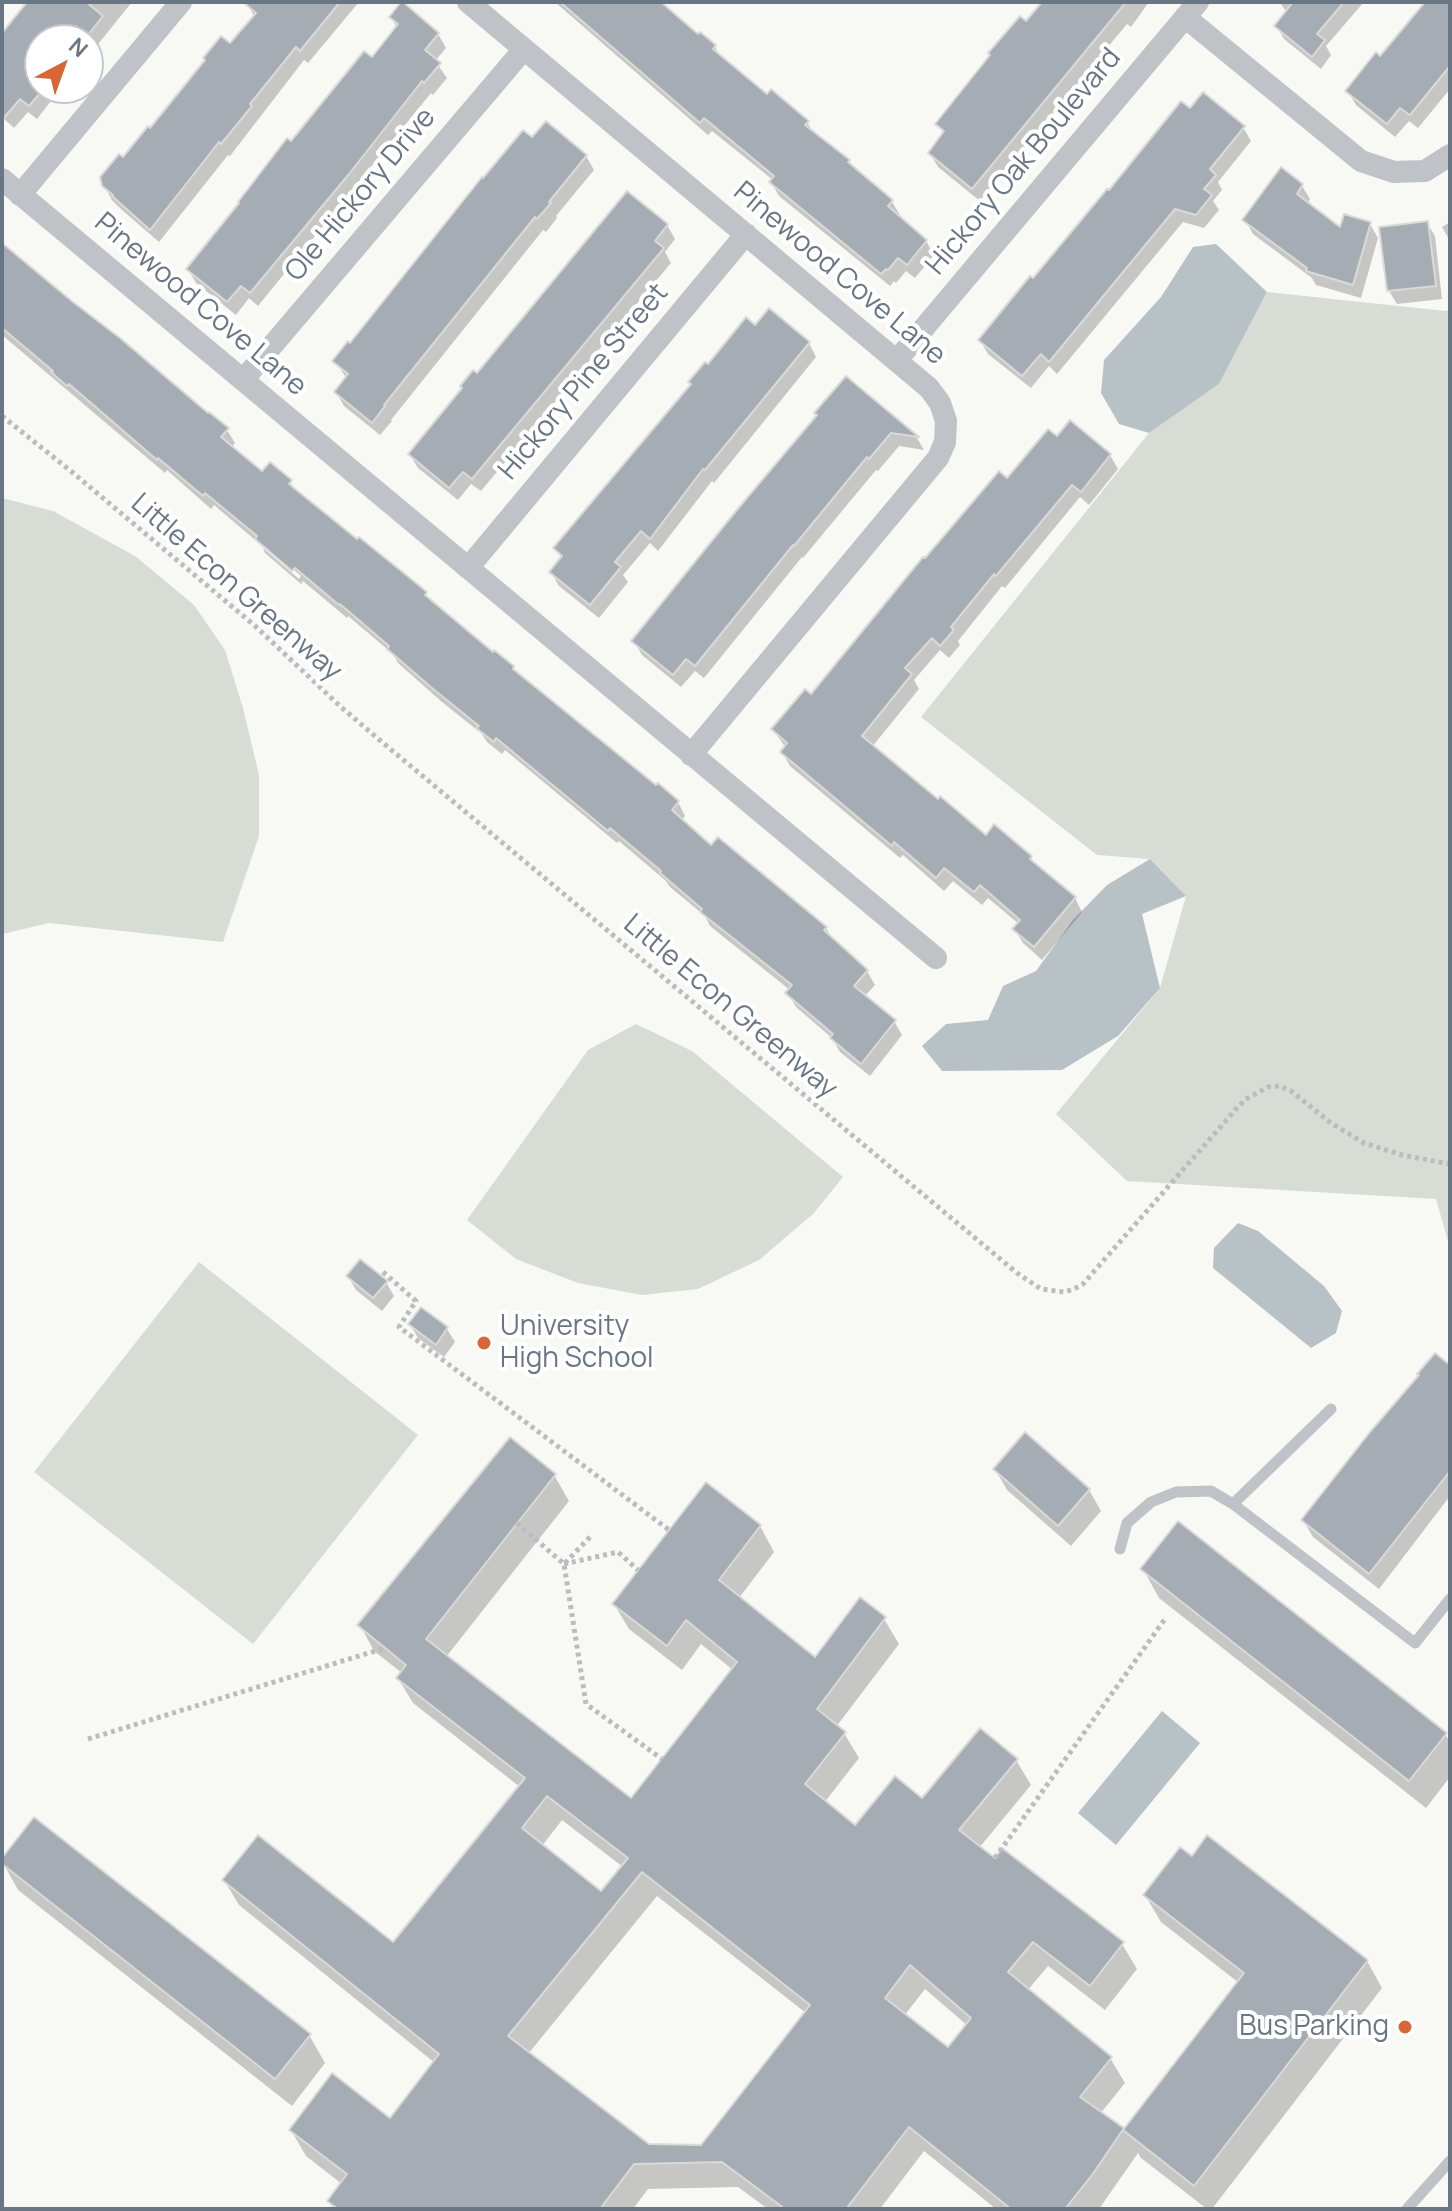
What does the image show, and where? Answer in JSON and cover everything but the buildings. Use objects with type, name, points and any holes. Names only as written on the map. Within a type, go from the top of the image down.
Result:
[{"type":"street","points":[[20,195],[181,2]]},
{"type":"street","name":"Pinewood Cove Lane","points":[[468,2],[929,388],[940,403],[946,421],[945,442],[938,458],[691,755]]},
{"type":"street","points":[[1192,9],[1361,161],[1394,172],[1425,171],[1450,155]]},
{"type":"street","name":"Hickory Oak Boulevard","points":[[897,360],[1192,9]]},
{"type":"street","name":"Ole Hickory Drive","points":[[243,380],[524,49]]},
{"type":"street","name":"Pinewood Cove Lane","points":[[2,179],[936,958]]},
{"type":"street","name":"Hickory Pine Street","points":[[468,568],[746,234]]},
{"type":"lane","points":[[1233,1504],[1331,1409]]},
{"type":"lane","points":[[1120,1549],[1127,1523],[1151,1502],[1176,1492],[1211,1491],[1233,1504],[1415,1643],[1450,1599]]},
{"type":"lane","points":[[1407,2209],[1450,2161]]},
{"type":"path","name":"Little Econ Greenway","points":[[2,416],[254,625],[341,707],[505,846],[1017,1273],[1041,1289],[1064,1292],[1083,1284],[1237,1108],[1246,1099],[1268,1087],[1279,1086],[1291,1091],[1331,1123],[1364,1143],[1402,1155],[1450,1164]]},
{"type":"path","points":[[383,1272],[416,1301],[399,1327],[669,1530]]},
{"type":"path","points":[[517,1523],[564,1564],[586,1704],[662,1759]]},
{"type":"path","points":[[564,1564],[592,1535]]},
{"type":"path","points":[[564,1564],[618,1552],[638,1570]]},
{"type":"path","points":[[995,1858],[1165,1619]]},
{"type":"path","points":[[88,1739],[385,1648]]},
{"type":"shaded area","points":[[1216,244],[1267,292],[1219,384],[1149,433],[1119,424],[1101,393],[1104,360],[1161,297],[1193,247]]},
{"type":"shaded area","points":[[1267,292],[1450,310],[1450,1248],[1436,1199],[1127,1181],[1056,1114],[1160,988],[1186,896],[1150,859],[1097,855],[921,717],[1149,433],[1219,384]]},
{"type":"shaded area","points":[[2,498],[53,511],[135,556],[194,605],[225,650],[259,775],[259,836],[223,942],[49,923],[2,934]]},
{"type":"shaded area","points":[[1150,859],[1186,896],[1142,914],[1160,988],[1118,1036],[1062,1070],[942,1071],[922,1046],[946,1024],[988,1020],[1003,986],[1036,971],[1073,920],[1107,885]]},
{"type":"shaded area","points":[[636,1024],[692,1051],[843,1177],[813,1214],[759,1260],[698,1289],[642,1295],[578,1283],[516,1259],[467,1220],[588,1050]]},
{"type":"shaded area","points":[[1238,1223],[1258,1231],[1324,1286],[1342,1311],[1336,1333],[1311,1348],[1213,1268],[1214,1248]]},
{"type":"shaded area","points":[[199,1262],[418,1435],[253,1644],[34,1472]]},
{"type":"shaded area","points":[[1162,1711],[1200,1743],[1116,1845],[1078,1813]]},
{"type":"place","name":"University High School","points":[[484,1343]]},
{"type":"place","name":"Bus Parking","points":[[1405,2027]]}]
